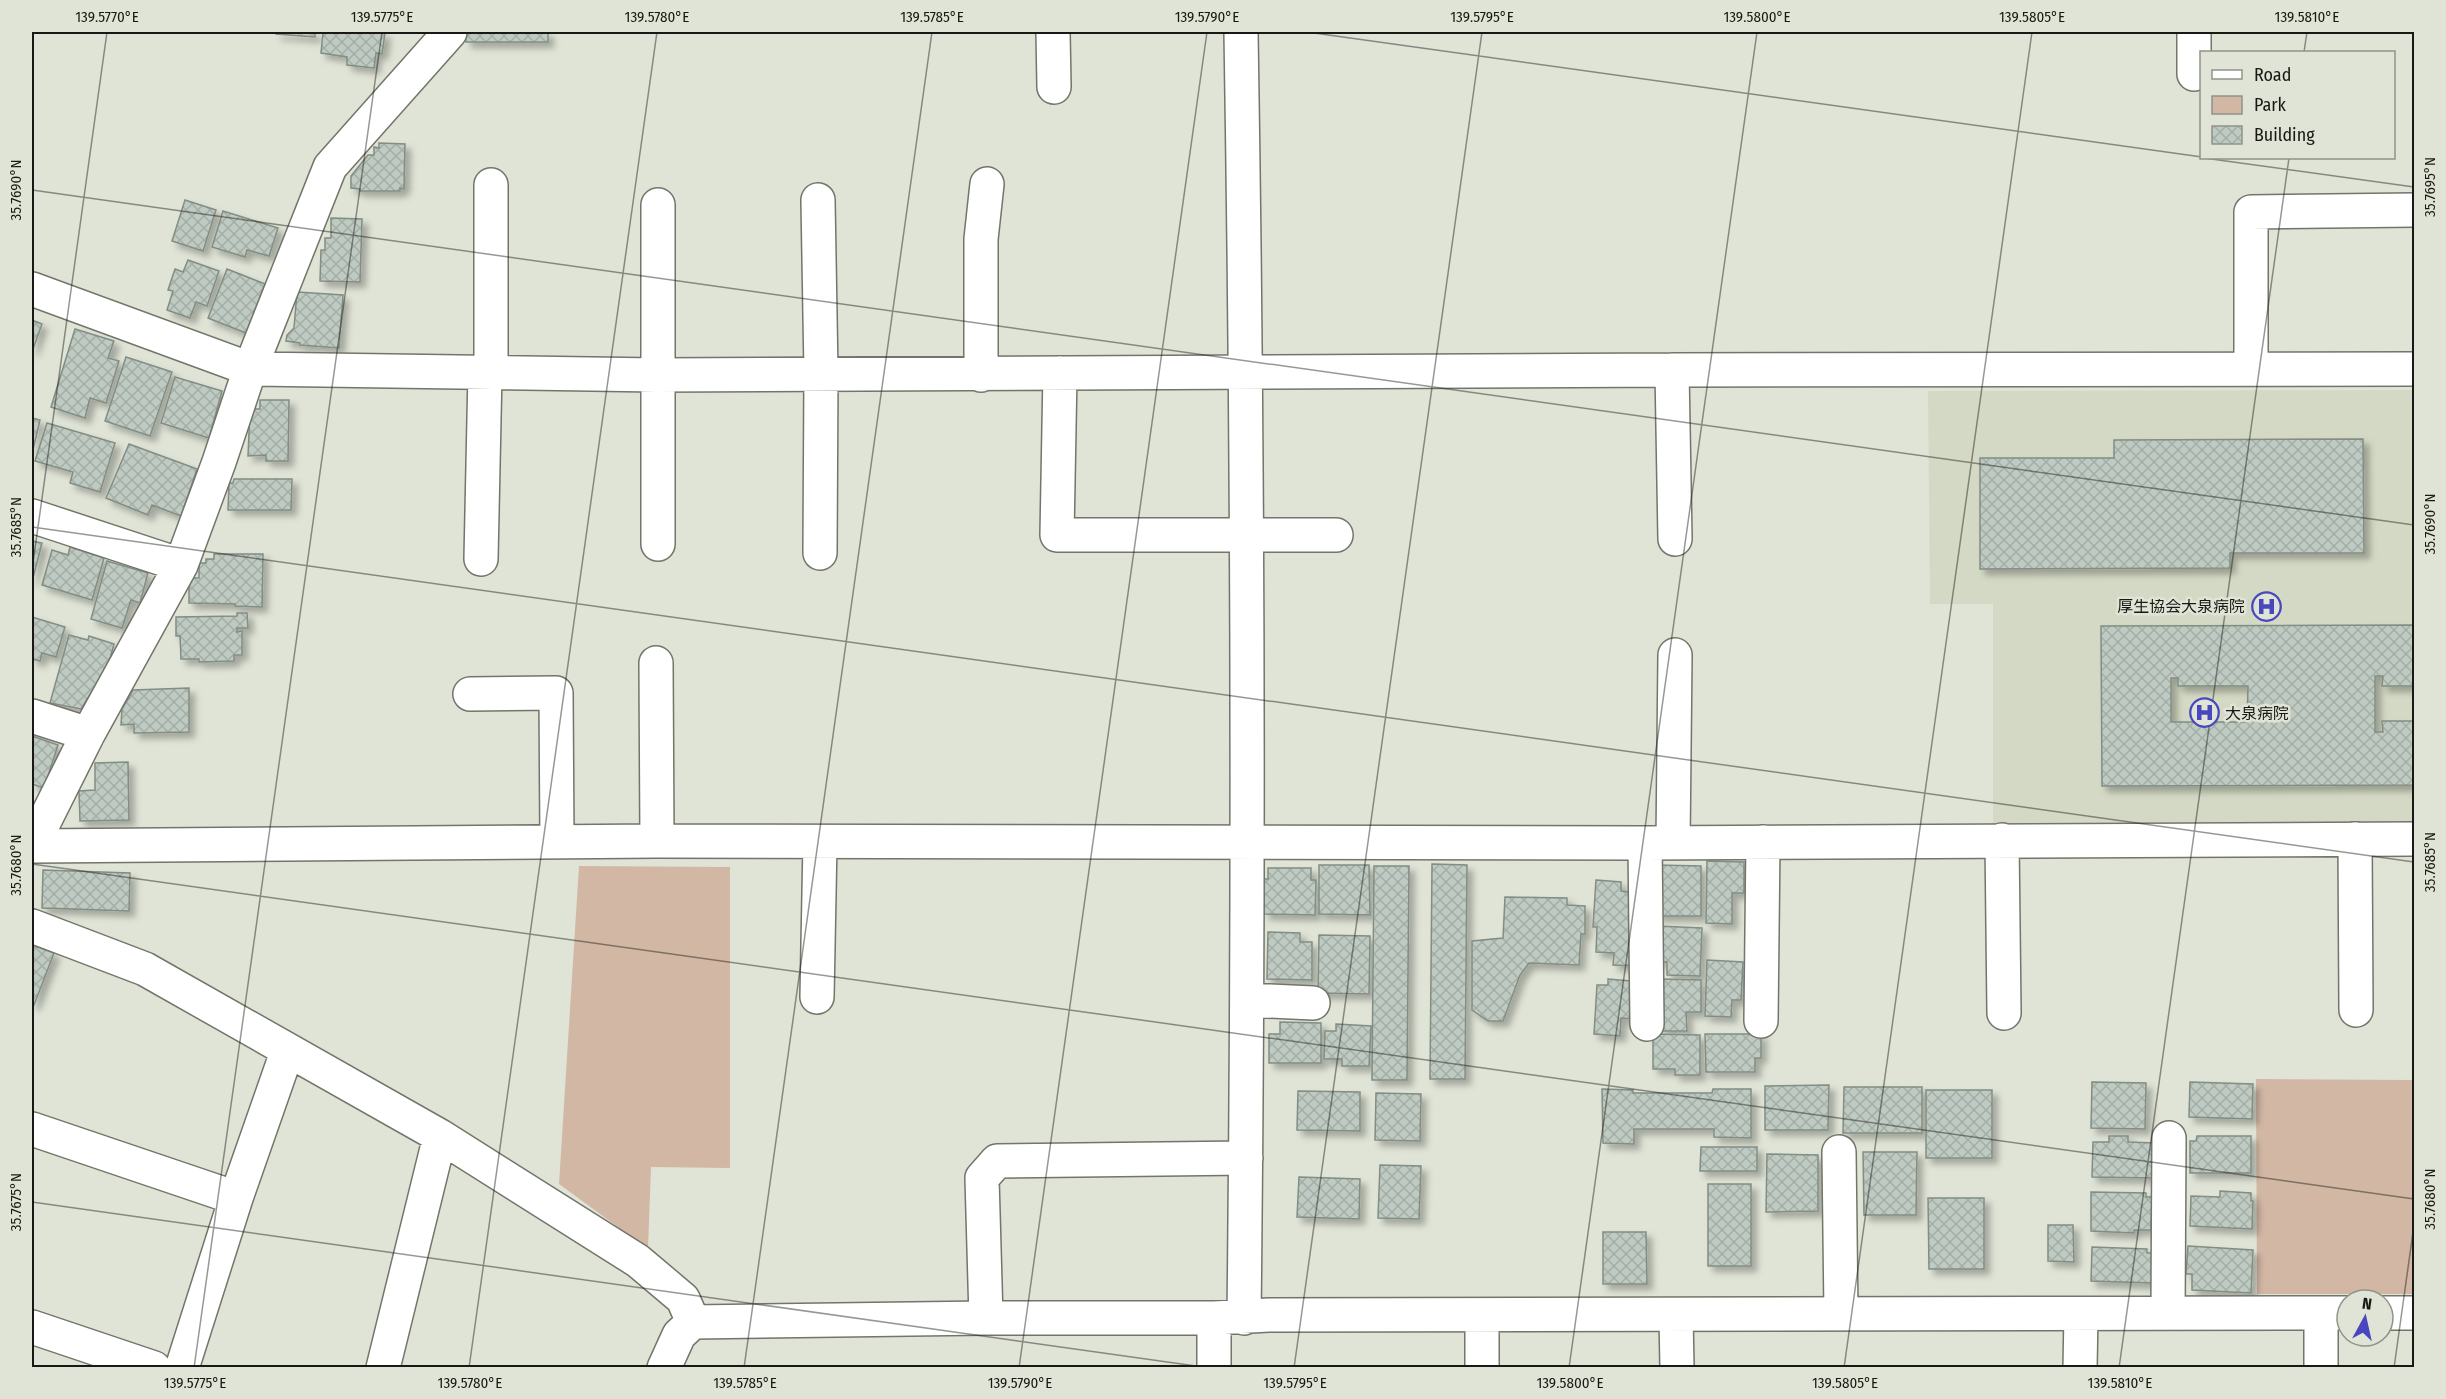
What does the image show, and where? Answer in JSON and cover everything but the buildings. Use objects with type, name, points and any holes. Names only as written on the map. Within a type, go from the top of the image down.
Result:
[{"type":"street","points":[[450,32],[330,168],[250,369],[181,565],[88,734],[32,846],[657,841],[1659,843],[2415,839]]},
{"type":"street","points":[[1053,32],[1054,87]]},
{"type":"street","points":[[1214,1368],[1229,1318],[1246,1158],[1247,533],[1241,32]]},
{"type":"street","points":[[2194,32],[2194,74]]},
{"type":"street","points":[[981,375],[981,239],[987,184]]},
{"type":"street","points":[[481,559],[488,372],[491,185]]},
{"type":"street","points":[[818,200],[821,374],[820,554]]},
{"type":"street","points":[[658,205],[658,544]]},
{"type":"street","points":[[2252,369],[2251,212],[2415,210]]},
{"type":"street","points":[[32,289],[250,369],[657,375],[2415,369]]},
{"type":"street","points":[[1672,370],[1675,539]]},
{"type":"street","points":[[1060,373],[1057,535],[1247,533],[1336,535]]},
{"type":"street","points":[[32,516],[181,565]]},
{"type":"street","points":[[1647,1024],[1675,655]]},
{"type":"street","points":[[656,663],[657,841]]},
{"type":"street","points":[[470,694],[556,693],[557,842]]},
{"type":"street","points":[[32,716],[88,734]]},
{"type":"street","points":[[2355,839],[2356,1010]]},
{"type":"street","points":[[2002,840],[2004,1013]]},
{"type":"street","points":[[817,997],[820,842]]},
{"type":"street","points":[[1761,1021],[1763,842]]},
{"type":"street","points":[[32,926],[145,969],[287,1052],[440,1136],[638,1261],[683,1299],[693,1322]]},
{"type":"street","points":[[1247,1000],[1313,1003]]},
{"type":"street","points":[[182,1368],[236,1198],[287,1052]]},
{"type":"street","points":[[32,1129],[236,1198]]},
{"type":"street","points":[[383,1368],[440,1136]]},
{"type":"street","points":[[2168,1313],[2169,1138]]},
{"type":"street","points":[[1839,1152],[1841,1314]]},
{"type":"street","points":[[986,1318],[982,1178],[997,1161],[1246,1158]]},
{"type":"street","points":[[664,1368],[679,1335],[693,1322],[986,1318],[1229,1318],[1281,1315],[2334,1313],[2321,1368]]},
{"type":"street","points":[[2395,1313],[2415,1313]]},
{"type":"street","points":[[2080,1368],[2081,1314]]},
{"type":"street","points":[[1482,1315],[1482,1368]]},
{"type":"street","points":[[1676,1315],[1677,1368]]},
{"type":"street","points":[[32,1327],[154,1368]]},
{"type":"shaded area","name":"大泉病院","points":[[2414,390],[2414,823],[1993,824],[1993,604],[1930,604],[1928,391]]},
{"type":"green space","points":[[579,866],[730,867],[730,1168],[651,1167],[648,1249],[559,1184]]},
{"type":"green space","points":[[2256,1079],[2414,1080],[2414,1294],[2395,1294],[2395,1288],[2335,1288],[2335,1294],[2257,1294]]},
{"type":"place","name":"厚生協会大泉病院","points":[[2266,606]]},
{"type":"place","name":"大泉病院","points":[[2204,713]]}]
